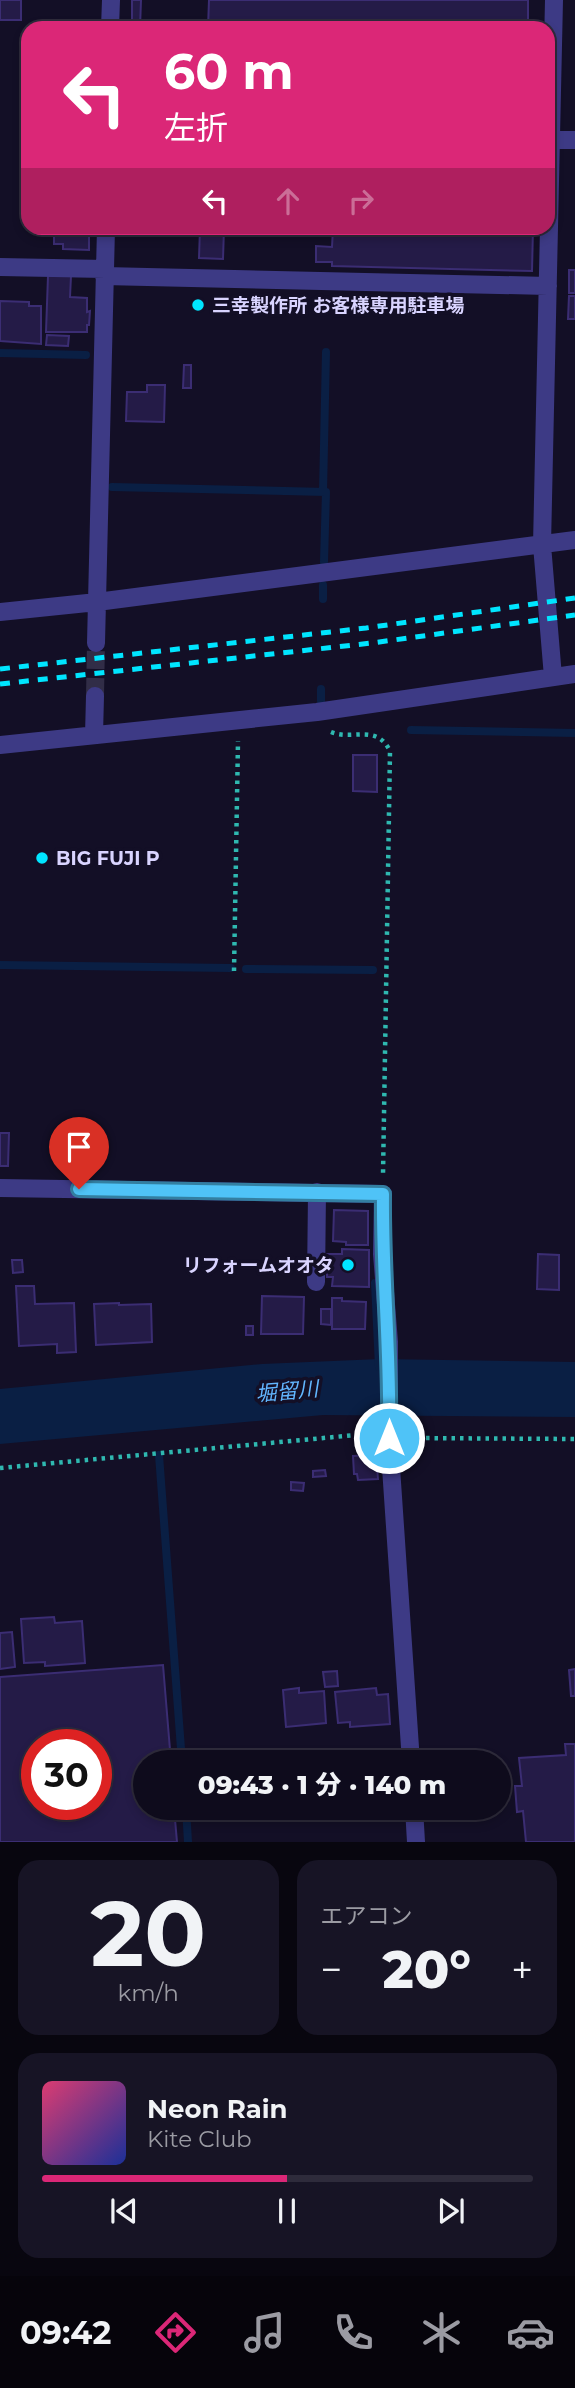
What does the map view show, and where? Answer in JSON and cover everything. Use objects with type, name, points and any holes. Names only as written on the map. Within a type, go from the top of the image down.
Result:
[{"type":"street","points":[[110,21],[111,0]]},
{"type":"street","points":[[554,0],[554,21]]},
{"type":"street","points":[[555,139],[575,140]]},
{"type":"street","points":[[96,643],[106,235]]},
{"type":"street","points":[[549,235],[542,545],[554,677]]},
{"type":"street","points":[[0,267],[104,273],[548,286]]},
{"type":"street","points":[[0,612],[97,603],[575,540]]},
{"type":"street","points":[[0,745],[317,712],[575,674]]},
{"type":"street","points":[[94,735],[95,696]]},
{"type":"street","points":[[0,1188],[383,1194],[382,1254],[389,1342],[389,1435],[410,1750]]},
{"type":"street","points":[[316,1282],[317,1192]]},
{"type":"street","points":[[415,1820],[416,1842]]},
{"type":"path","points":[[317,712],[320,722],[334,734],[379,737],[390,751],[383,1194]]},
{"type":"path","points":[[234,971],[238,720]]},
{"type":"path","points":[[0,1468],[356,1435],[575,1440]]},
{"type":"water","name":"堀留川","points":[[380,1359],[575,1362],[575,1417],[323,1415],[0,1444],[0,1389],[262,1364]]},
{"type":"building","points":[[0,0],[21,0],[21,20],[0,20]]},
{"type":"building","points":[[132,0],[141,0],[140,21],[132,21]]},
{"type":"building","points":[[209,0],[528,0],[528,20],[522,21],[208,21]]},
{"type":"building","points":[[54,235],[89,235],[89,250],[63,249],[63,244],[54,244]]},
{"type":"building","points":[[200,235],[224,235],[223,259],[199,258]]},
{"type":"building","points":[[333,235],[533,235],[532,271],[332,266],[332,262],[316,262],[316,246],[332,247]]},
{"type":"building","points":[[569,270],[575,270],[575,293],[569,293]]},
{"type":"building","points":[[48,276],[71,276],[70,297],[87,298],[87,312],[90,311],[87,332],[46,332]]},
{"type":"building","points":[[569,296],[575,296],[575,319],[568,319]]},
{"type":"building","points":[[0,301],[29,302],[29,306],[41,306],[41,344],[0,341]]},
{"type":"building","points":[[47,335],[69,336],[68,346],[46,345]]},
{"type":"building","points":[[184,365],[191,365],[191,388],[183,388]]},
{"type":"building","points":[[147,385],[165,385],[164,422],[126,421],[127,392],[147,392]]},
{"type":"building","points":[[353,755],[377,755],[377,792],[353,791]]},
{"type":"building","points":[[0,1133],[9,1133],[8,1166],[0,1166]]},
{"type":"building","points":[[334,1210],[368,1211],[368,1245],[346,1245],[346,1242],[333,1241]]},
{"type":"building","name":"リフォームオオタ","points":[[342,1249],[369,1250],[369,1287],[332,1286],[333,1277],[327,1277],[327,1254],[342,1254]]},
{"type":"building","points":[[538,1254],[559,1255],[559,1290],[537,1289]]},
{"type":"building","points":[[12,1260],[22,1260],[23,1272],[13,1273]]},
{"type":"building","points":[[16,1286],[34,1286],[35,1304],[74,1303],[76,1352],[57,1353],[57,1344],[19,1346]]},
{"type":"building","points":[[262,1296],[304,1297],[303,1334],[261,1334]]},
{"type":"building","points":[[332,1298],[366,1302],[365,1329],[332,1329]]},
{"type":"building","points":[[94,1304],[151,1304],[152,1342],[96,1345]]},
{"type":"building","points":[[321,1309],[331,1309],[331,1325],[321,1324]]},
{"type":"building","points":[[246,1326],[253,1326],[253,1335],[246,1335]]},
{"type":"building","points":[[376,1455],[378,1479],[358,1480],[357,1474],[354,1474],[353,1456]]},
{"type":"building","points":[[325,1470],[326,1476],[313,1477],[313,1471]]},
{"type":"building","points":[[291,1482],[304,1483],[303,1491],[291,1490]]},
{"type":"building","points":[[54,1617],[55,1623],[82,1621],[85,1663],[45,1666],[45,1662],[24,1663],[21,1619]]},
{"type":"building","points":[[12,1632],[15,1667],[0,1669],[0,1633]]},
{"type":"building","points":[[163,1665],[170,1750],[133,1750],[133,1820],[175,1820],[177,1842],[0,1842],[0,1677]]},
{"type":"building","points":[[575,1669],[575,1696],[571,1696],[569,1670]]},
{"type":"building","points":[[337,1671],[338,1686],[325,1687],[323,1672]]},
{"type":"building","points":[[299,1688],[299,1693],[324,1691],[326,1723],[286,1727],[283,1690]]},
{"type":"building","points":[[376,1688],[377,1695],[388,1694],[390,1724],[350,1727],[350,1722],[338,1723],[335,1692]]},
{"type":"building","points":[[565,1744],[575,1744],[575,1842],[526,1842],[523,1811],[517,1812],[515,1786],[522,1786],[519,1758],[566,1755]]},
{"type":"waterway","points":[[323,492],[326,352]]},
{"type":"waterway","points":[[0,353],[86,355]]},
{"type":"waterway","points":[[112,487],[326,492],[324,562]]},
{"type":"waterway","points":[[323,585],[323,599]]},
{"type":"waterway","points":[[321,689],[321,701]]},
{"type":"waterway","points":[[411,730],[575,733]]},
{"type":"waterway","points":[[0,965],[231,968]]},
{"type":"waterway","points":[[246,969],[373,970]]},
{"type":"waterway","points":[[375,1283],[379,1367]]},
{"type":"waterway","points":[[159,1455],[181,1750]]},
{"type":"waterway","points":[[187,1820],[188,1842]]},
{"type":"tunnel","points":[[95,696],[96,643]]},
{"type":"railway","points":[[0,669],[366,628],[575,598]]},
{"type":"railway","points":[[0,684],[372,643],[575,615]]},
{"type":"place","name":"三幸製作所 お客様専用駐車場","points":[[198,305]]},
{"type":"place","name":"BIG FUJI P","points":[[42,858]]},
{"type":"place","name":"リフォームオオタ","points":[[348,1265]]},
{"type":"route","points":[[79,1189],[383,1194],[382,1254],[389,1342],[389,1438]]}]
